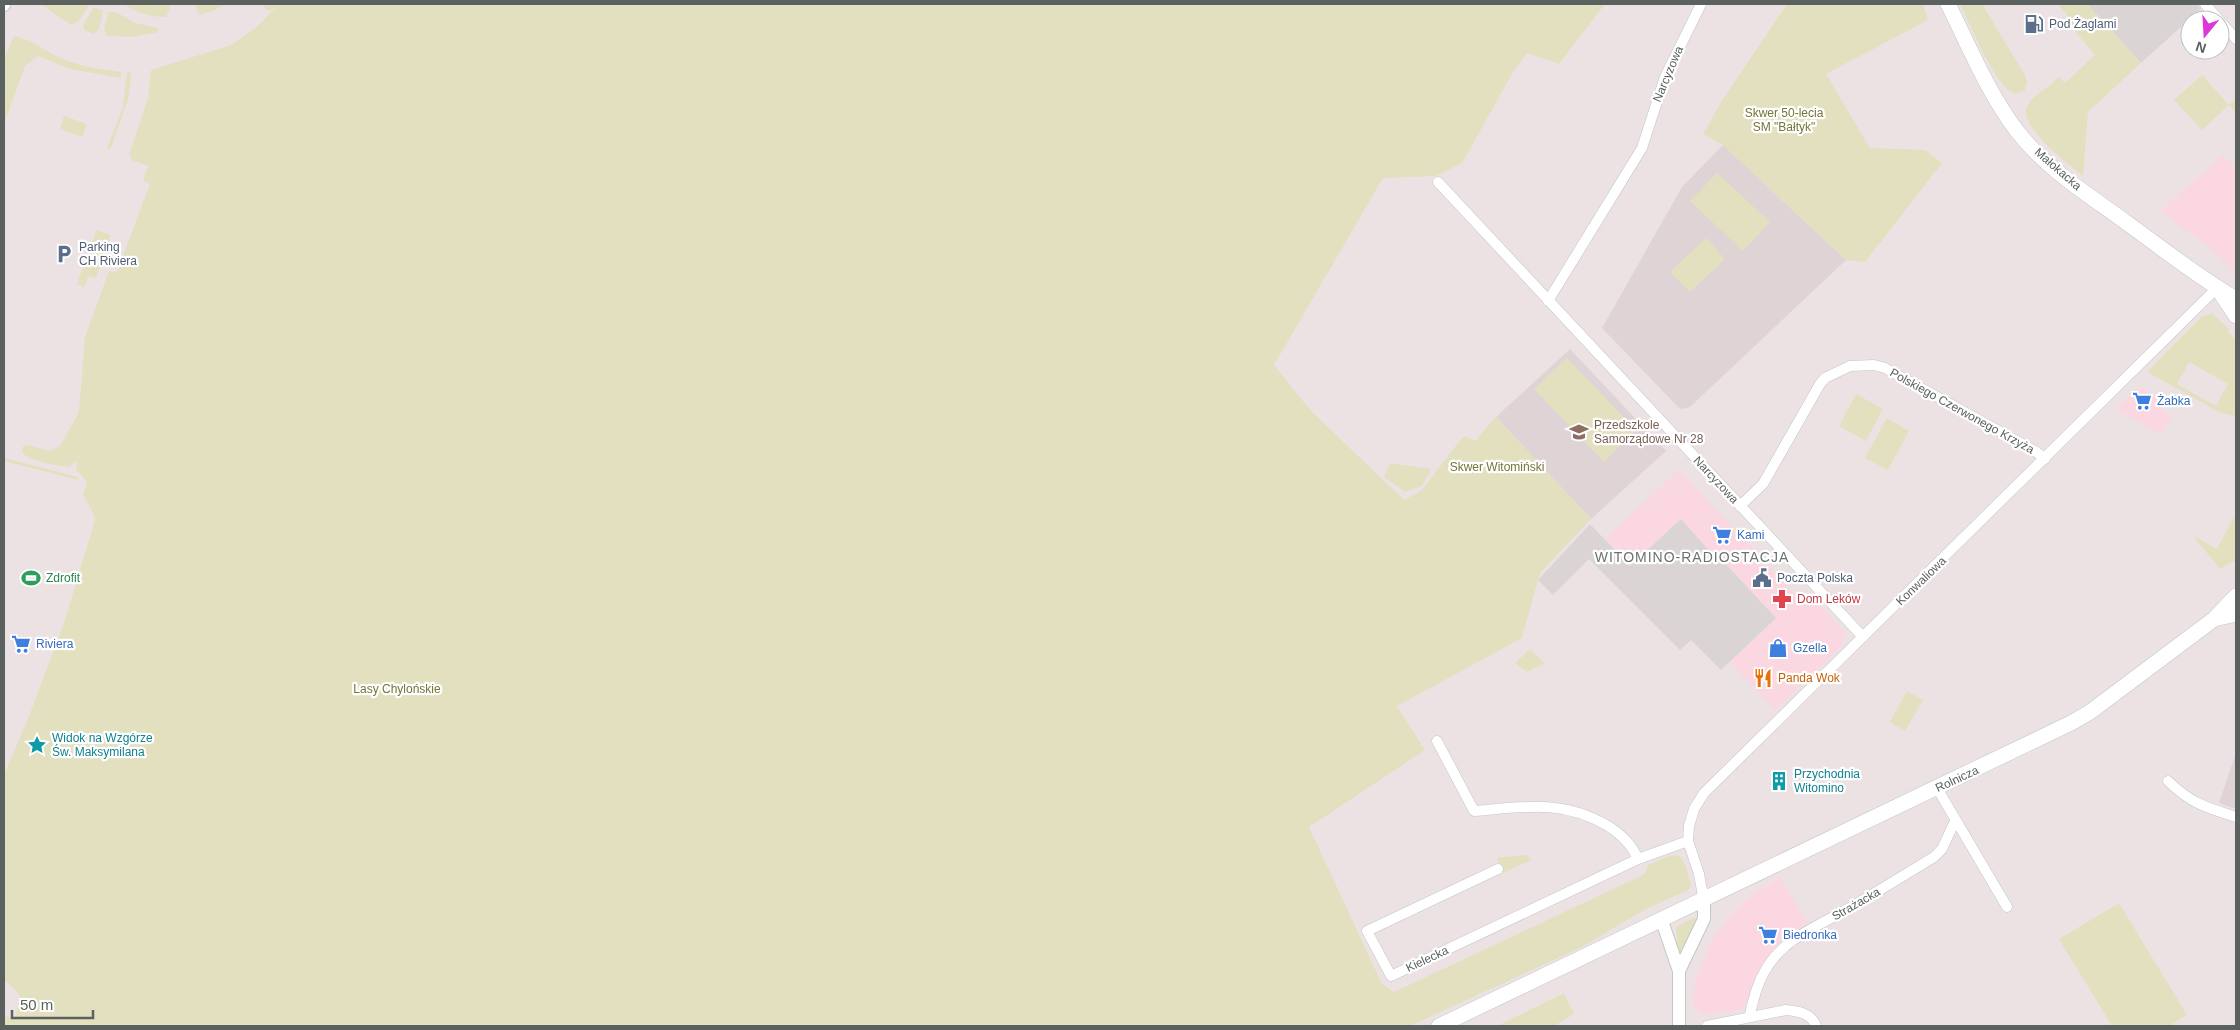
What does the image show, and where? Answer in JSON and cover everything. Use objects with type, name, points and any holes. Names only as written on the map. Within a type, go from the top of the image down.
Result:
[{"type":"main road","name":"Małokacka","points":[[1948,4],[1992,91],[2019,133],[2065,177],[2236,299]]},
{"type":"main road","name":"Małokacka","points":[[2218,288],[2236,316]]},
{"type":"main road","name":"Rolnicza","points":[[1662,921],[2048,736],[2090,712],[2214,619],[2228,602],[2236,596]]},
{"type":"main road","name":"Rolnicza","points":[[2214,619],[2236,614]]},
{"type":"main road","points":[[1440,1026],[1662,921]]},
{"type":"street","name":"Narcyzowa","points":[[1548,301],[1642,148],[1665,78],[1701,4]]},
{"type":"street","name":"Narcyzowa","points":[[1438,182],[1863,637]]},
{"type":"street","name":"Konwaliowa","points":[[1704,901],[1699,874],[1688,841],[1689,826],[1694,809],[1704,793],[2218,288]]},
{"type":"street","name":"Polskiego Czerwonego Krzyża","points":[[1740,506],[1763,484],[1820,384],[1838,370],[1850,366],[1874,365],[1885,368],[2035,450],[2045,459]]},
{"type":"street","points":[[1437,741],[1474,811],[1542,807],[1579,812],[1603,823],[1627,840],[1638,859]]},
{"type":"street","points":[[2168,781],[2185,797],[2194,802],[2236,817]]},
{"type":"street","points":[[1937,788],[2007,907]]},
{"type":"street","name":"Strażacka","points":[[1750,1017],[1750,1010],[1758,986],[1772,958],[1788,943],[1934,857],[1942,849],[1955,821]]},
{"type":"street","name":"Kielecka","points":[[1498,869],[1367,931],[1391,976],[1638,859],[1688,841]]},
{"type":"street","points":[[1679,971],[1704,919],[1704,901]]},
{"type":"street","points":[[1662,921],[1679,971],[1679,1026]]},
{"type":"street","points":[[1707,1026],[1786,1010],[1806,1014],[1814,1021],[1816,1026]]},
{"type":"shaded area","points":[[2087,4],[2197,4],[2200,10],[2180,10],[2180,28],[2141,63]]},
{"type":"shaded area","points":[[1723,145],[1846,260],[1690,407],[1682,409],[1602,328],[1682,187]]},
{"type":"shaded area","points":[[2223,155],[2236,169],[2236,272],[2209,247],[2160,211]]},
{"type":"shaded area","name":"Przedszkole Samorządowe Nr 28","points":[[1570,349],[1666,451],[1591,519],[1496,417]]},
{"type":"shaded area","points":[[2139,387],[2166,402],[2162,411],[2172,416],[2161,434],[2116,409]]},
{"type":"shaded area","points":[[1679,470],[1803,603],[1811,595],[1845,633],[1841,647],[1775,710],[1730,662],[1776,618],[1723,560],[1713,555],[1681,519],[1630,566],[1605,539]]},
{"type":"shaded area","points":[[1681,519],[1713,555],[1722,560],[1776,618],[1721,670],[1691,640],[1680,650],[1589,559],[1553,595],[1538,580],[1590,524],[1630,566]]},
{"type":"shaded area","points":[[2236,753],[2236,809],[2219,803]]},
{"type":"shaded area","points":[[1780,877],[1807,923],[1785,937],[1771,952],[1757,973],[1751,993],[1741,1010],[1707,1015],[1699,1012],[1694,1005],[1693,998],[1696,979],[1714,936],[1747,899]]},
{"type":"green space","points":[[41,4],[90,4],[78,22],[71,25]]},
{"type":"green space","points":[[124,4],[170,4],[170,8],[166,17],[160,17],[139,12]]},
{"type":"green space","points":[[194,4],[225,4],[200,15]]},
{"type":"green space","name":"Lasy Chylońskie","points":[[1605,4],[1559,64],[1527,53],[1512,74],[1462,163],[1436,176],[1383,178],[1274,365],[1311,411],[1404,500],[1422,490],[1461,439],[1465,436],[1475,441],[1496,417],[1591,519],[1540,573],[1522,638],[1397,706],[1425,750],[1309,827],[1382,984],[1394,992],[1645,874],[1648,865],[1667,857],[1673,855],[1682,859],[1691,886],[1688,890],[1646,909],[1582,947],[1410,1026],[4,1026],[4,1016],[15,1018],[20,998],[18,992],[4,980],[4,775],[28,719],[64,623],[95,520],[83,494],[87,482],[76,469],[77,460],[69,467],[43,462],[31,458],[22,452],[23,446],[29,445],[49,451],[60,446],[79,412],[85,337],[109,271],[117,272],[150,184],[143,181],[148,166],[132,160],[129,155],[148,98],[151,70],[231,45],[256,28],[276,7],[268,11],[262,5]]},
{"type":"green space","name":"Skwer 50-lecia SM \"Bałtyk\"","points":[[1787,4],[1923,4],[1928,20],[1826,74],[1870,148],[1925,150],[1942,163],[1865,262],[1846,260],[1723,145],[1703,134],[1723,99]]},
{"type":"green space","points":[[1960,4],[1982,4],[2025,75],[2027,81],[2025,90],[2016,94],[2008,90],[2000,81],[1984,55]]},
{"type":"green space","points":[[2057,4],[2087,4],[2141,63],[2088,112],[2083,176],[2047,146],[2031,126],[2027,117],[2027,106],[2036,95],[2059,77],[2065,83],[2095,55],[2074,30],[2066,13]]},
{"type":"green space","points":[[94,7],[103,11],[99,29],[94,34],[84,30],[83,25]]},
{"type":"green space","points":[[108,12],[116,12],[135,23],[158,28],[158,32],[132,37],[107,36],[104,30]]},
{"type":"green space","points":[[14,36],[80,65],[121,72],[121,78],[70,69],[38,56],[25,66],[4,124],[4,59]]},
{"type":"green space","points":[[127,71],[131,74],[128,99],[111,148],[107,149],[123,107]]},
{"type":"green space","points":[[2202,75],[2229,105],[2202,130],[2174,100]]},
{"type":"green space","points":[[2236,99],[2236,113],[2229,105]]},
{"type":"green space","points":[[64,116],[87,124],[82,137],[60,129]]},
{"type":"green space","points":[[1717,173],[1770,222],[1743,251],[1690,201]]},
{"type":"green space","points":[[97,230],[111,235],[102,257],[88,252]]},
{"type":"green space","points":[[1706,238],[1725,259],[1690,292],[1670,272]]},
{"type":"green space","points":[[85,262],[100,267],[96,278],[89,276],[84,287],[77,284]]},
{"type":"green space","points":[[2212,313],[2229,329],[2228,332],[2236,340],[2236,416],[2221,413],[2147,372],[2201,317]],"holes":[[[2189,362],[2228,384],[2216,406],[2177,384]]]},
{"type":"green space","points":[[1567,358],[1636,430],[1604,462],[1534,389]]},
{"type":"green space","points":[[1856,394],[1883,409],[1866,441],[1839,426]]},
{"type":"green space","points":[[1887,418],[1909,431],[1888,470],[1865,458]]},
{"type":"green space","points":[[4,458],[78,477],[79,480],[4,461]]},
{"type":"green space","points":[[1390,463],[1431,469],[1422,486],[1405,492],[1384,477]]},
{"type":"green space","points":[[2236,513],[2236,560],[2220,569],[2196,540],[2196,537],[2217,549]]},
{"type":"green space","points":[[1530,649],[1545,663],[1527,672],[1515,663]]},
{"type":"green space","points":[[1907,691],[1923,700],[1905,731],[1890,722]]},
{"type":"green space","points":[[1527,855],[1531,860],[1503,873],[1497,858]]},
{"type":"green space","points":[[2119,903],[2187,1015],[2168,1026],[2112,1026],[2059,939]]},
{"type":"green space","points":[[1694,918],[1697,919],[1684,952],[1678,953],[1676,927]]},
{"type":"green space","points":[[1564,993],[1574,1014],[1554,1026],[1497,1026]]},
{"type":"place","name":"Pod Żaglami","points":[[2034,24]]},
{"type":"place","name":"Parking CH Riviera","points":[[64,254]]},
{"type":"place","name":"Żabka","points":[[2142,401]]},
{"type":"place","name":"Przedszkole Samorządowe Nr 28","points":[[1579,432]]},
{"type":"place","name":"Kami","points":[[1722,535]]},
{"type":"place","name":"Zdrofit","points":[[31,578]]},
{"type":"place","name":"Poczta Polska","points":[[1762,578]]},
{"type":"place","name":"Dom Leków","points":[[1782,599]]},
{"type":"place","name":"Riviera","points":[[21,644]]},
{"type":"place","name":"Gzella","points":[[1778,648]]},
{"type":"place","name":"Panda Wok","points":[[1763,678]]},
{"type":"place","name":"Widok na Wzgórze Św. Maksymilana","points":[[37,745]]},
{"type":"place","name":"Przychodnia Witomino","points":[[1779,781]]},
{"type":"place","name":"Biedronka","points":[[1768,935]]},
{"type":"district","name":"WITOMINO-RADIOSTACJA","points":[[1692,557]]},
{"type":"park label","name":"Skwer Witomiński","points":[[1497,467]]}]
